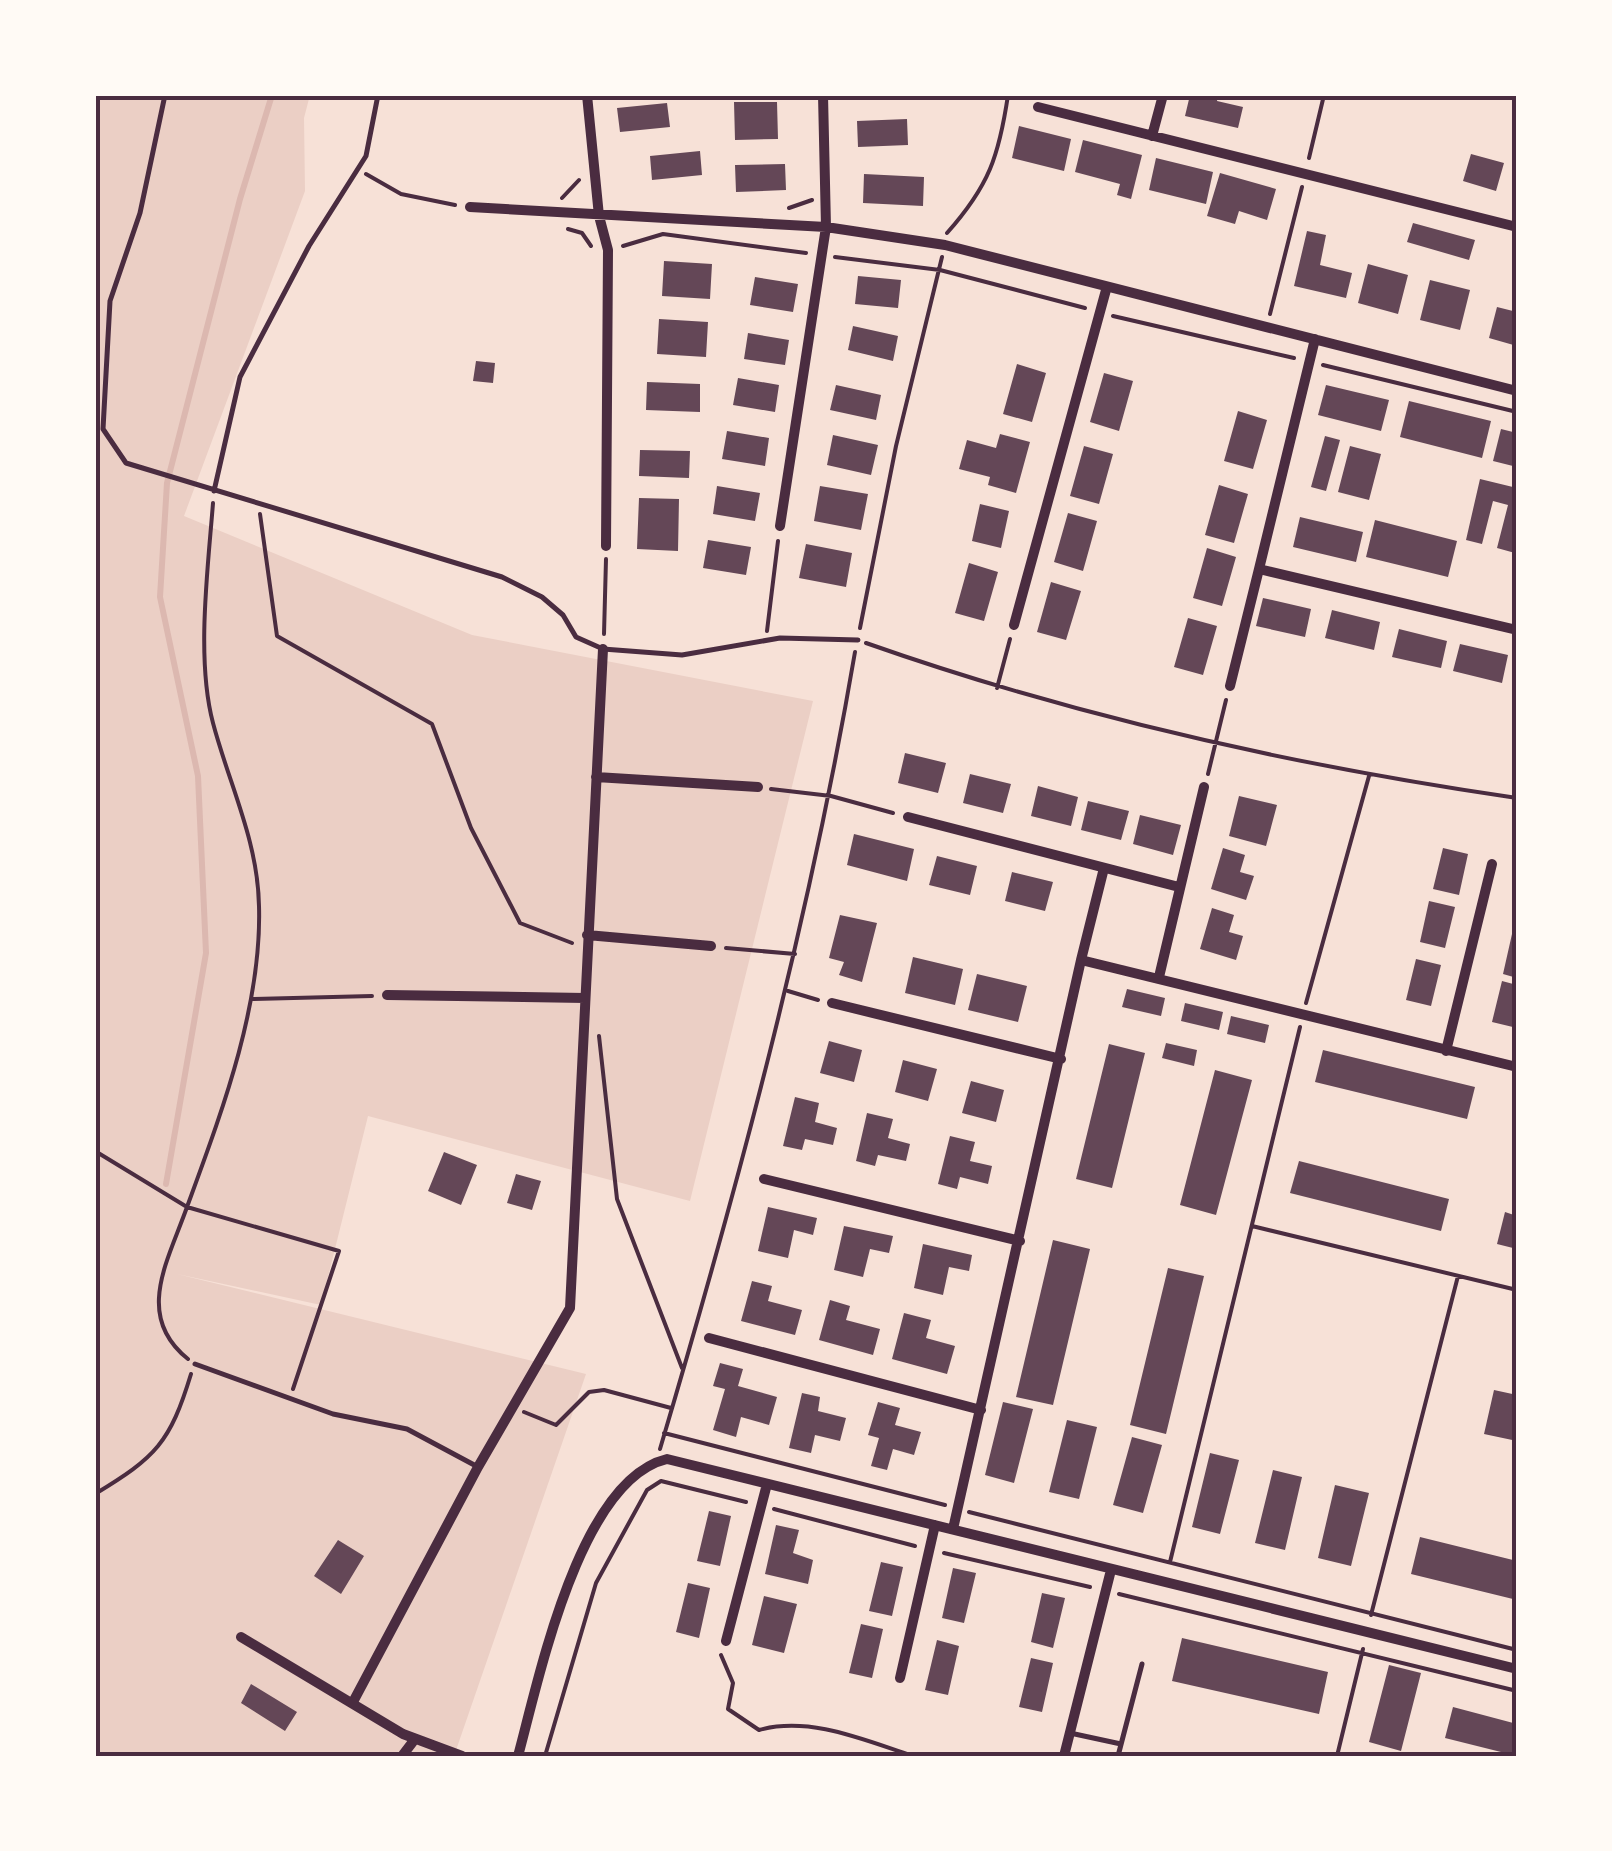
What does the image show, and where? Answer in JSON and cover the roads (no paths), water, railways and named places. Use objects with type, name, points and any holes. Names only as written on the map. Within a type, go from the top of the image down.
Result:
[{"type":"street","points":[[587,95],[599,216],[608,250],[606,546]]},
{"type":"street","points":[[780,526],[826,228],[823,95]]},
{"type":"street","points":[[1152,136],[1163,95]]},
{"type":"street","points":[[1038,107],[1517,227]]},
{"type":"street","points":[[470,207],[558,216],[826,228],[944,245],[1106,290],[1267,326],[1517,391]]},
{"type":"street","points":[[1014,624],[1106,290]]},
{"type":"street","points":[[1230,686],[1316,339]]},
{"type":"street","points":[[1259,568],[1517,630]]},
{"type":"street","points":[[354,1702],[478,1467],[570,1308],[603,649]]},
{"type":"street","points":[[596,776],[758,787]]},
{"type":"street","points":[[1159,977],[1204,786]]},
{"type":"street","points":[[908,817],[1179,887]]},
{"type":"street","points":[[1446,1050],[1492,864]]},
{"type":"street","points":[[953,1529],[1104,868]]},
{"type":"street","points":[[586,936],[711,946]]},
{"type":"street","points":[[1082,960],[1517,1068]]},
{"type":"street","points":[[387,995],[585,998]]},
{"type":"street","points":[[832,1004],[1061,1059]]},
{"type":"street","points":[[764,1179],[1020,1241]]},
{"type":"street","points":[[709,1338],[981,1410]]},
{"type":"street","points":[[518,1756],[563,1589],[624,1481],[656,1462],[667,1460],[1517,1669]]},
{"type":"street","points":[[726,1641],[767,1484]]},
{"type":"street","points":[[900,1678],[935,1524]]},
{"type":"street","points":[[1064,1756],[1111,1570]]},
{"type":"street","points":[[241,1637],[415,1739],[462,1756]]},
{"type":"street","points":[[402,1756],[415,1739]]},
{"type":"lane","points":[[165,95],[140,213],[110,301],[103,430],[126,464],[502,577],[542,597],[563,615],[576,638],[603,649],[682,655],[766,640],[858,640]]},
{"type":"lane","points":[[214,492],[240,377],[309,246],[366,156],[378,95]]},
{"type":"lane","points":[[194,1364],[334,1414],[407,1430],[478,1467]]},
{"type":"lane","points":[[1118,1756],[1142,1664]]},
{"type":"lane","points":[[1070,1733],[1121,1744]]},
{"type":"waterway","points":[[166,1184],[206,953],[198,776],[160,597],[167,483],[240,199],[272,95]]}]
